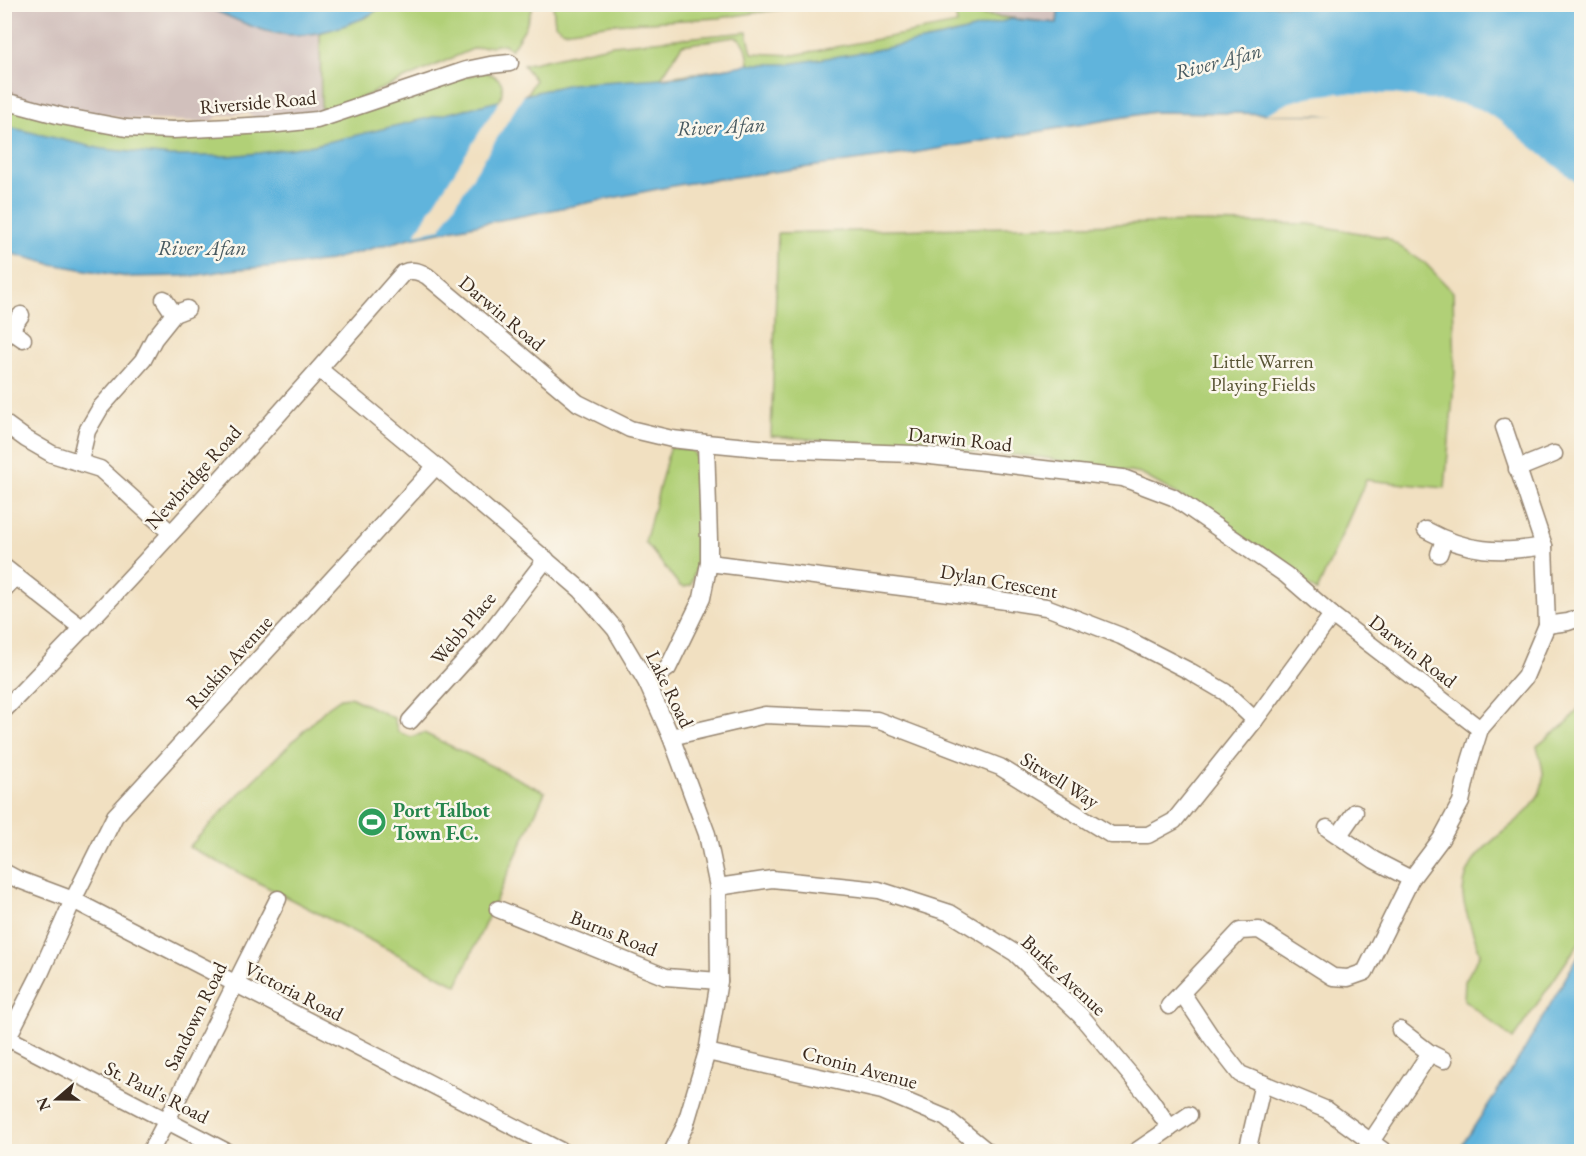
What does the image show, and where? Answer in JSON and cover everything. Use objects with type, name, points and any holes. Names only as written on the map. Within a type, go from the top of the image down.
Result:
[{"type":"street","name":"Riverside Road","points":[[4,101],[61,116],[126,128],[172,130],[268,125],[317,120],[466,70],[510,63]]},
{"type":"street","name":"Newbridge Road","points":[[4,710],[83,629],[403,273],[409,270]]},
{"type":"street","name":"Darwin Road","points":[[409,270],[427,276],[578,403],[630,429],[672,439],[706,443],[769,449],[913,454],[1123,478],[1173,497],[1286,575],[1332,615],[1480,729]]},
{"type":"street","points":[[80,461],[87,431],[101,407],[143,360],[154,339],[180,312],[164,299]]},
{"type":"street","points":[[12,336],[21,315]]},
{"type":"street","name":"Lake Road","points":[[319,369],[580,590],[615,629],[647,683],[671,737],[707,834],[718,887],[719,981],[707,1052],[685,1126],[672,1152]]},
{"type":"street","points":[[4,423],[52,454],[100,469],[171,533]]},
{"type":"street","points":[[1169,1005],[1240,931],[1258,930],[1333,976],[1348,978],[1365,972],[1411,879],[1441,839],[1461,802],[1480,729],[1525,677],[1547,625],[1544,546],[1504,427]]},
{"type":"street","points":[[647,683],[668,668],[702,598],[709,563],[706,443]]},
{"type":"street","points":[[1517,469],[1554,454]]},
{"type":"street","name":"Ruskin Avenue","points":[[6,1040],[115,816],[436,466]]},
{"type":"street","points":[[1426,530],[1442,547],[1493,552],[1544,546]]},
{"type":"street","name":"Webb Place","points":[[410,721],[487,636],[546,559]]},
{"type":"street","name":"Dylan Crescent","points":[[709,563],[1046,607],[1121,636],[1191,672],[1226,692],[1255,720]]},
{"type":"street","points":[[9,577],[83,629]]},
{"type":"street","name":"Sitwell Way","points":[[671,737],[765,716],[878,720],[1000,767],[1111,835],[1148,835],[1174,821],[1255,720],[1332,615]]},
{"type":"street","points":[[1547,625],[1568,622],[1581,617]]},
{"type":"street","points":[[1355,812],[1333,832],[1374,860],[1411,879]]},
{"type":"street","name":"Victoria Road","points":[[4,872],[73,900],[563,1152]]},
{"type":"street","name":"Burke Avenue","points":[[718,887],[772,879],[879,890],[950,914],[1015,954],[1081,1016],[1148,1096],[1170,1128]]},
{"type":"street","name":"Sandown Road","points":[[150,1152],[278,899]]},
{"type":"street","name":"Burns Road","points":[[498,909],[666,977],[719,981]]},
{"type":"street","points":[[1182,993],[1212,1038],[1240,1074],[1327,1110],[1374,1148],[1437,1057],[1400,1030]]},
{"type":"street","name":"St. Paul's Road","points":[[6,1040],[168,1120],[227,1152]]},
{"type":"street","name":"Cronin Avenue","points":[[707,1052],[882,1091],[946,1118],[988,1152]]},
{"type":"street","points":[[1247,1152],[1263,1083]]},
{"type":"street","points":[[1135,1152],[1189,1115]]},
{"type":"shaded area","points":[[4,5],[202,5],[272,34],[298,36],[320,33],[321,110],[261,120],[246,113],[218,116],[211,122],[125,119],[28,100],[5,101]]},
{"type":"shaded area","points":[[931,5],[1059,5],[1057,23],[937,10]]},
{"type":"green space","points":[[553,4],[812,5],[719,18],[612,24],[564,31],[555,24]]},
{"type":"green space","points":[[383,5],[533,5],[525,28],[511,50],[505,44],[475,48],[363,97],[321,110],[320,33],[367,17]]},
{"type":"green space","points":[[1059,5],[1343,5],[469,135],[5,184],[4,101],[109,126],[268,125],[485,72],[501,82],[500,101],[528,93],[535,80],[523,65],[613,45],[747,32],[752,53],[794,55],[957,24],[955,12],[1057,23]],"holes":[[[735,37],[746,48],[749,65],[661,78],[682,45]]]},
{"type":"green space","name":"Little Warren Playing Fields","points":[[1192,222],[1309,224],[1387,238],[1426,264],[1453,292],[1455,372],[1445,488],[1366,480],[1317,591],[1179,495],[1141,474],[1039,457],[771,436],[778,233]]},
{"type":"green space","points":[[670,447],[692,450],[698,459],[697,563],[691,585],[685,587],[680,586],[645,542]]},
{"type":"green space","name":"Port Talbot Town F.C.","points":[[350,697],[394,718],[398,732],[411,737],[424,733],[545,792],[457,985],[189,847],[236,797],[328,707],[341,698]]},
{"type":"green space","points":[[1581,705],[1581,940],[1513,1039],[1464,1000],[1465,981],[1480,954],[1463,899],[1467,873],[1476,857],[1530,808],[1539,794],[1543,777],[1537,746],[1569,721]]},
{"type":"water","points":[[202,5],[383,5],[369,15],[343,26],[303,35],[286,35],[255,27]]},
{"type":"water","name":"River Afan","points":[[1059,5],[1581,5],[1581,215],[1538,177],[1454,134],[1354,115],[1154,112],[913,153],[683,184],[410,238],[323,262],[230,270],[192,276],[127,277],[51,264],[5,252],[4,126],[102,149],[171,156],[229,156],[259,153],[314,145],[570,84],[678,77],[750,64],[789,64],[942,37],[1012,19],[1057,23]]},
{"type":"water","points":[[1581,951],[1581,1151],[1458,1151],[1523,1052]]},
{"type":"pier","points":[[526,92],[440,229],[415,234],[502,97]]},
{"type":"pier","points":[[1338,93],[1394,94],[1458,103],[1480,109],[1497,119],[1572,179],[1581,189],[1582,218],[1536,180],[1454,137],[1353,118],[1317,114],[1265,114],[1290,102]]},
{"type":"place","name":"Port Talbot Town F.C.","points":[[372,822]]}]
